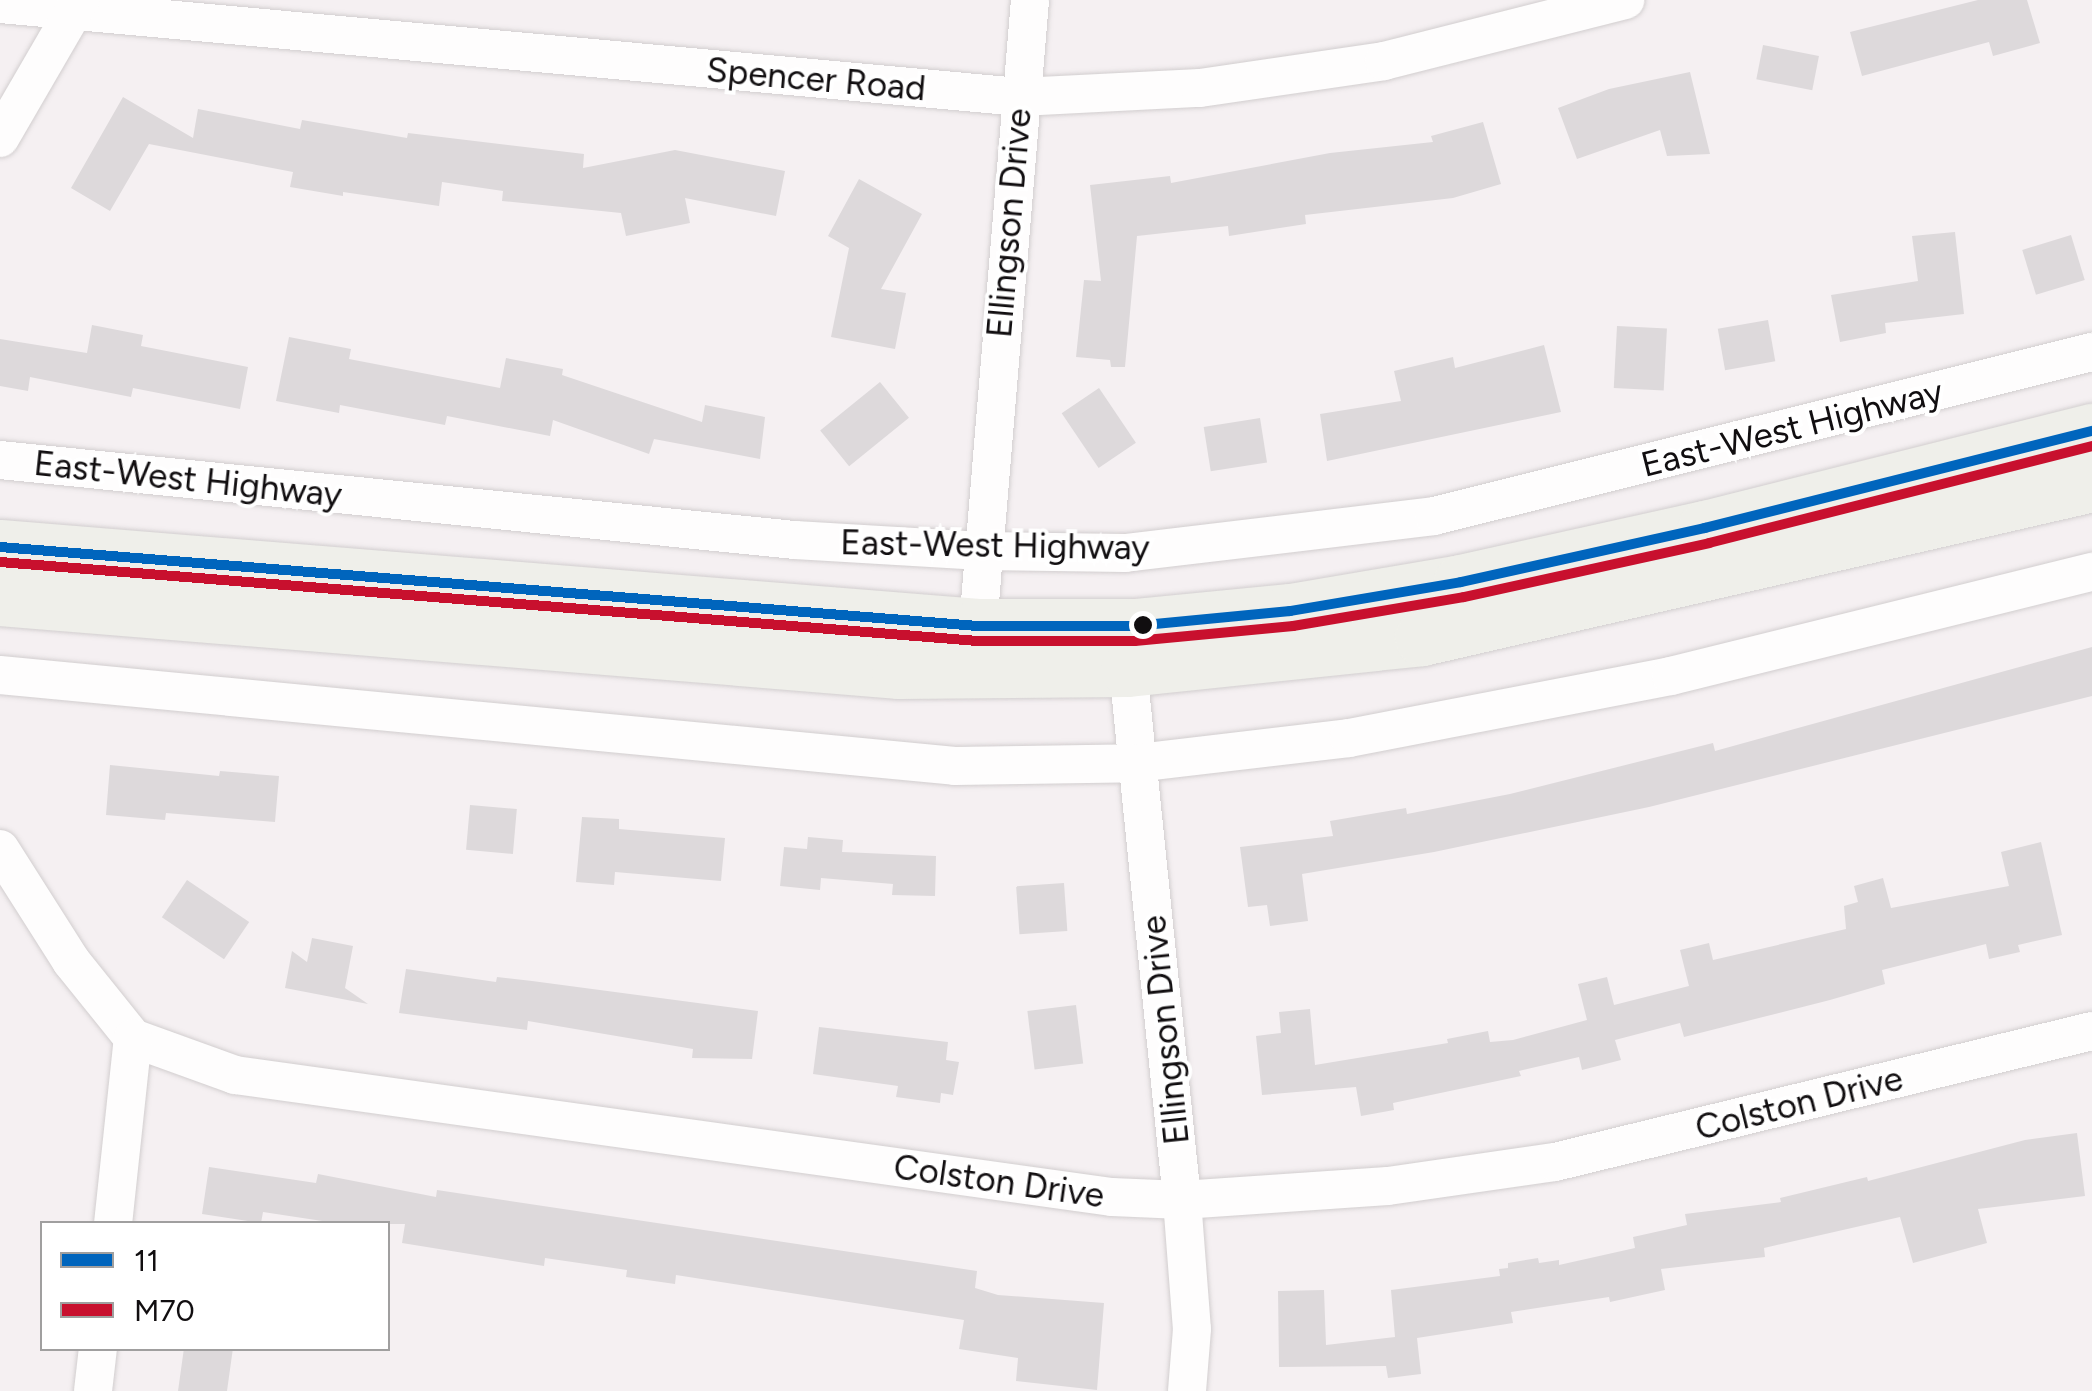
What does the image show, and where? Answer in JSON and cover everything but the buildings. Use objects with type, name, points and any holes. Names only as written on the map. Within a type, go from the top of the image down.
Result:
[{"type":"main road","name":"East-West Highway","points":[[0,548],[978,626],[1154,624],[1290,611],[1461,582],[1706,528],[2092,431]]},
{"type":"main road","points":[[0,598],[900,671],[1128,670],[1422,638],[2092,484]]},
{"type":"street","name":"Ellingson Drive","points":[[978,626],[1030,0]]},
{"type":"street","name":"Spencer Road","points":[[0,4],[76,7],[1020,98],[1200,88],[1384,61],[1625,0]]},
{"type":"street","points":[[0,138],[76,7]]},
{"type":"street","name":"East-West Highway","points":[[0,460],[796,540],[982,551],[1125,553],[1434,516],[2092,352]]},
{"type":"street","points":[[0,675],[955,766],[1137,762],[1349,738],[1671,676],[2092,572]]},
{"type":"street","name":"Ellingson Drive","points":[[1128,670],[1182,1200],[1192,1329],[1188,1391]]},
{"type":"street","points":[[0,849],[71,961],[133,1038],[113,1221]]},
{"type":"street","name":"Colston Drive","points":[[133,1038],[235,1076],[1112,1197],[1182,1200],[1388,1186],[1555,1162],[2092,1031]]},
{"type":"street","points":[[93,1391],[98,1351]]},
{"type":"transit line","name":"11","points":[[0,547],[978,626],[1134,626],[1290,611],[1461,582],[1705,528],[2092,431]]},
{"type":"transit line","name":"M70","points":[[0,562],[977,641],[1135,641],[1293,626],[1464,597],[1709,543],[2092,446]]}]
